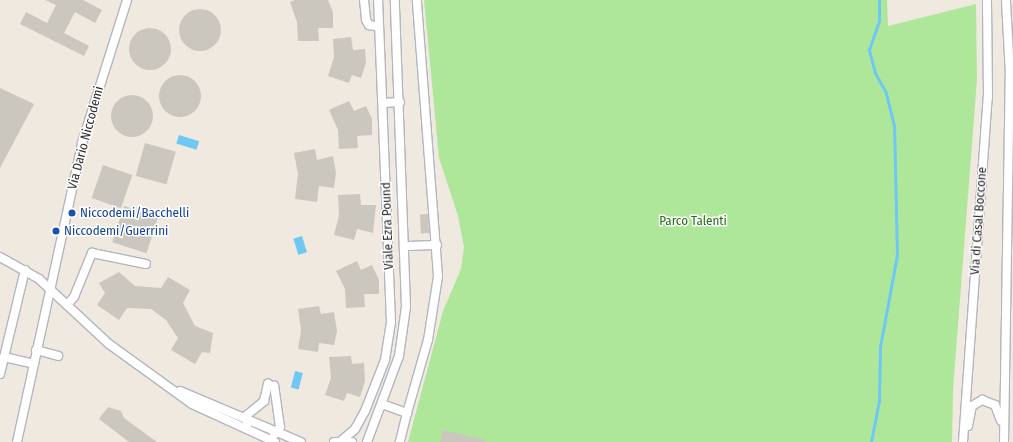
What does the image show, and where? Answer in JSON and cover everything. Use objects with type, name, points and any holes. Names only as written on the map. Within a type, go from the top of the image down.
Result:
[{"type":"street","points":[[364,0],[366,20],[369,25],[379,27]]},
{"type":"street","name":"Viale Ezra Pound","points":[[342,440],[359,424],[365,411],[385,360],[390,332],[383,103],[378,0]]},
{"type":"street","name":"Viale Ezra Pound","points":[[367,442],[382,404],[403,334],[407,296],[395,0]]},
{"type":"street","points":[[400,442],[433,318],[437,283],[437,244],[417,0]]},
{"type":"street","name":"Via di Casal Boccone","points":[[964,442],[988,91],[987,0]]},
{"type":"street","name":"Via di Casal Boccone","points":[[1004,440],[1010,75],[1006,0]]},
{"type":"street","name":"Via Dario Niccodemi","points":[[18,442],[36,350],[87,122],[124,1]]},
{"type":"street","points":[[383,103],[400,102]]},
{"type":"street","points":[[406,246],[437,244]]},
{"type":"street","points":[[67,305],[74,297],[92,253],[146,264]]},
{"type":"street","points":[[0,257],[25,270],[50,289],[119,352],[192,404],[248,431],[271,441],[280,426],[271,384],[264,401],[247,414],[246,420],[248,431]]},
{"type":"street","points":[[0,374],[25,270]]},
{"type":"street","points":[[36,350],[58,356]]},
{"type":"street","points":[[4,357],[34,364]]},
{"type":"street","points":[[168,386],[301,442]]},
{"type":"street","points":[[964,442],[970,411],[982,400],[996,407],[1004,440]]},
{"type":"street","points":[[382,404],[407,413]]},
{"type":"street","points":[[334,442],[342,440],[352,442]]},
{"type":"green space","name":"Parco Talenti","points":[[424,0],[887,0],[888,26],[976,4],[977,79],[953,390],[952,442],[408,442],[443,311],[461,269],[464,247],[458,216],[439,158]]},
{"type":"water","points":[[179,135],[199,141],[196,150],[176,144]]},
{"type":"water","points":[[302,236],[307,252],[298,255],[293,239]]},
{"type":"water","points":[[295,371],[303,373],[299,389],[291,387]]},
{"type":"building","points":[[45,0],[83,0],[102,10],[95,23],[75,12],[64,33],[89,46],[84,56],[20,24],[26,12],[47,23],[56,5]]},
{"type":"building","points":[[295,0],[328,0],[333,12],[333,28],[318,28],[319,41],[298,41],[297,22],[290,2]]},
{"type":"building","points":[[200,9],[215,15],[221,30],[215,45],[200,51],[185,45],[179,30],[185,15]]},
{"type":"building","points":[[150,28],[165,34],[171,49],[165,64],[150,70],[135,64],[129,49],[135,34]]},
{"type":"building","points":[[351,37],[353,50],[365,49],[366,63],[361,78],[352,75],[349,83],[328,76],[334,57],[333,39]]},
{"type":"building","points":[[180,75],[195,81],[201,96],[195,111],[180,117],[165,111],[159,96],[165,81]]},
{"type":"building","points":[[0,88],[34,104],[0,168]]},
{"type":"building","points":[[132,95],[147,101],[153,116],[147,131],[132,137],[117,131],[111,116],[117,101]]},
{"type":"building","points":[[349,101],[354,111],[366,106],[372,119],[372,135],[357,136],[358,148],[339,149],[338,130],[329,110]]},
{"type":"building","points":[[145,143],[176,152],[166,185],[136,176]]},
{"type":"building","points":[[315,149],[317,160],[333,156],[336,173],[334,188],[319,186],[317,202],[295,199],[298,174],[294,153]]},
{"type":"building","points":[[103,165],[132,175],[121,208],[92,198]]},
{"type":"building","points":[[360,194],[361,205],[376,205],[373,233],[357,229],[354,240],[334,235],[339,216],[338,195]]},
{"type":"building","points":[[124,206],[158,217],[146,253],[112,242]]},
{"type":"building","points":[[420,214],[428,214],[429,233],[421,233]]},
{"type":"building","points":[[357,261],[361,270],[372,265],[379,280],[379,294],[364,294],[365,307],[346,308],[345,289],[336,271]]},
{"type":"building","points":[[119,272],[135,286],[161,288],[168,277],[190,290],[183,303],[195,326],[213,333],[210,353],[202,352],[195,364],[171,350],[178,338],[166,320],[151,309],[127,308],[119,320],[97,305],[105,293],[99,283]]},
{"type":"building","points":[[319,306],[321,314],[334,312],[337,331],[334,345],[319,343],[318,352],[298,349],[301,330],[298,309]]},
{"type":"building","points":[[351,356],[352,364],[364,363],[365,381],[360,397],[347,393],[344,401],[325,395],[331,378],[329,357]]},
{"type":"building","points":[[108,407],[121,411],[124,418],[157,442],[129,442],[99,419]]},
{"type":"building","points":[[443,430],[486,440],[485,442],[440,442]]},
{"type":"waterway","points":[[871,442],[879,401],[880,347],[897,255],[894,126],[886,93],[875,73],[869,50],[879,21],[879,0]]},
{"type":"place","name":"Niccodemi/Bacchelli","points":[[72,213]]},
{"type":"place","name":"Niccodemi/Guerrini","points":[[56,231]]}]
